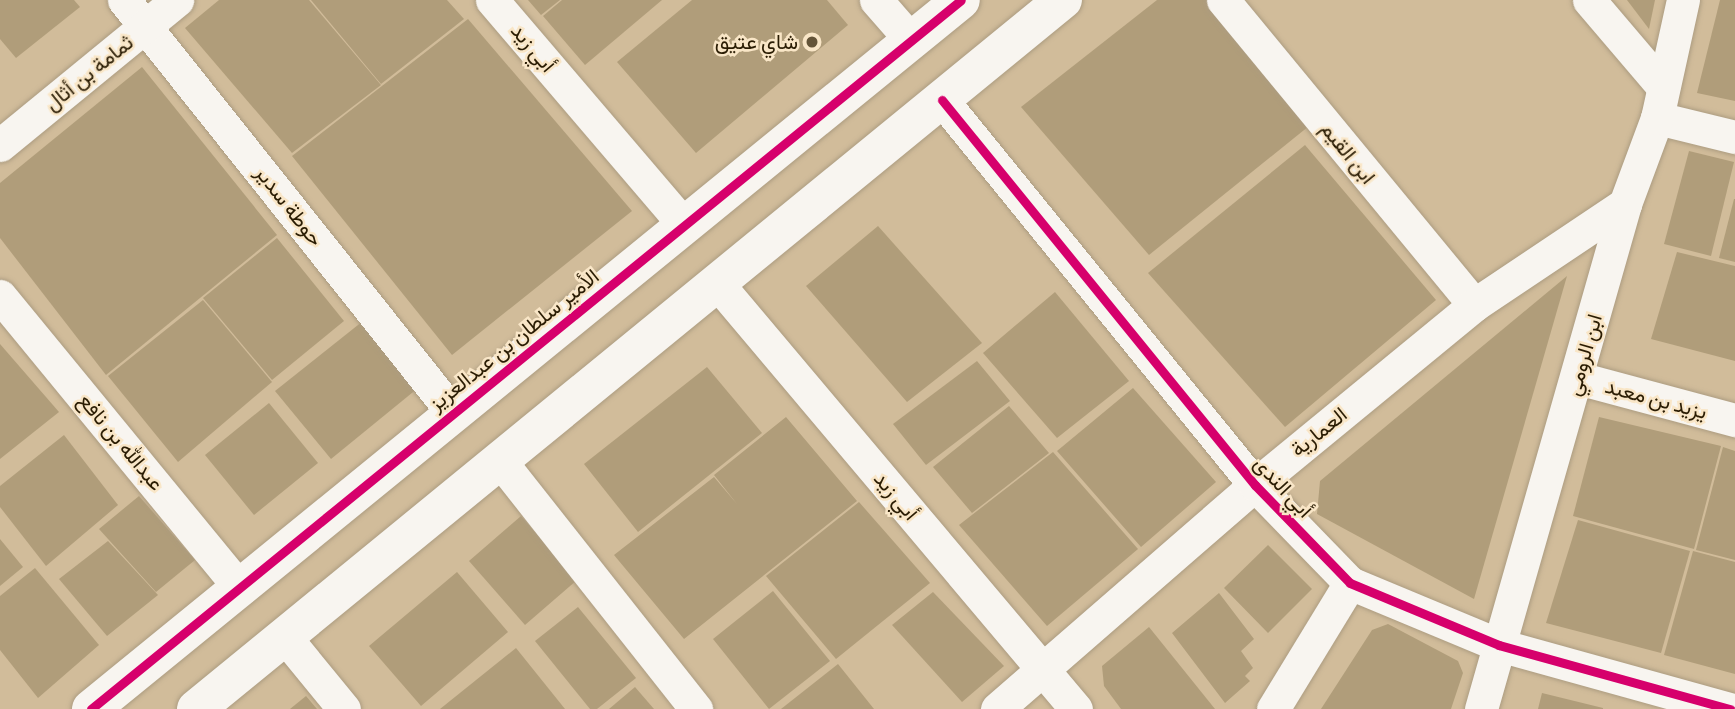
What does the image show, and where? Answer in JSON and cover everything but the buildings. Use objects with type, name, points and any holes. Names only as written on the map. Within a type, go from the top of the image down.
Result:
[{"type":"street","name":"حوطة سدير","points":[[124,0],[453,413]]},
{"type":"street","name":"ثمامة بن أثال","points":[[0,145],[177,0]]},
{"type":"street","name":"أبي زيد","points":[[492,0],[683,224]]},
{"type":"street","points":[[876,0],[911,40]]},
{"type":"street","name":"الأمير سلطان بن عبدالعزيز","points":[[91,709],[961,0]]},
{"type":"street","points":[[196,709],[501,463],[1063,0]]},
{"type":"street","name":"ابن القيم","points":[[1223,0],[1474,305]]},
{"type":"street","points":[[1589,0],[1660,103],[1735,137]]},
{"type":"street","name":"ابن الرومي","points":[[1481,709],[1578,378],[1625,204],[1660,103],[1683,0]]},
{"type":"street","name":"أبي الندى","points":[[942,100],[1255,485],[1350,583],[1499,645],[1730,709]]},
{"type":"street","name":"العمارية","points":[[997,709],[1043,672],[1255,485],[1474,305],[1625,204]]},
{"type":"street","name":"أبي زيد","points":[[717,283],[1076,709]]},
{"type":"street","name":"عبدالله بن نافع","points":[[0,296],[241,589]]},
{"type":"street","name":"يزيد بن معبد","points":[[1578,378],[1735,421]]},
{"type":"street","points":[[501,463],[696,709]]},
{"type":"street","points":[[1273,709],[1350,583]]},
{"type":"street","points":[[285,637],[344,709]]},
{"type":"cycle path","points":[[91,709],[961,0]]},
{"type":"cycle path","points":[[942,100],[1255,485],[1350,583],[1499,645],[1730,709]]},
{"type":"place","name":"شاي عتيق","points":[[812,42]]}]
